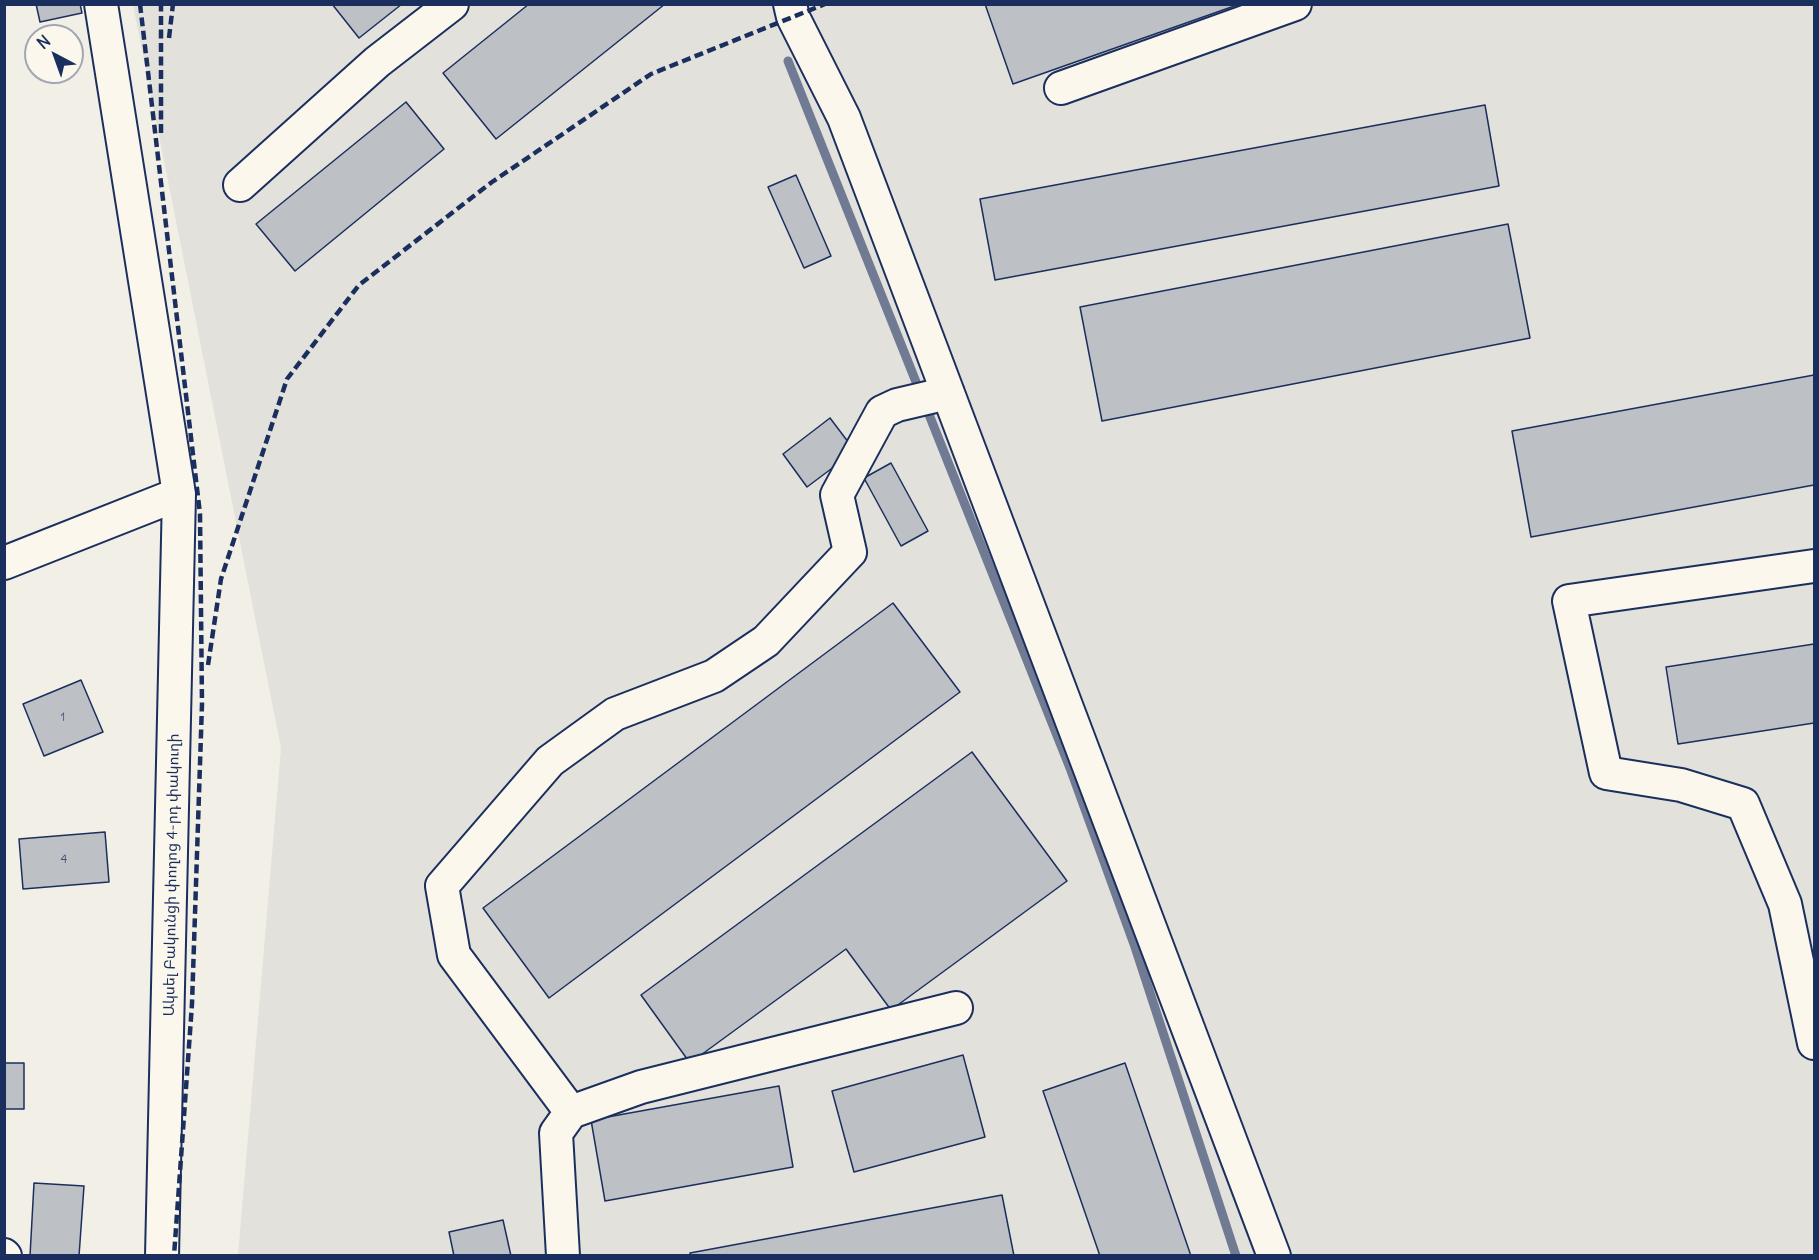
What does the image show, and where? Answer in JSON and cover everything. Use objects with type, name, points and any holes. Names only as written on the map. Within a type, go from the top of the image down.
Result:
[{"type":"street","name":"Ակսել Բակունցի փողոց 4-րդ փակուղի","points":[[101,4],[179,494],[162,1256]]},
{"type":"street","points":[[240,185],[377,62],[452,4]]},
{"type":"street","points":[[790,4],[793,17],[844,118],[941,395],[1274,1256]]},
{"type":"street","points":[[1061,88],[1295,4]]},
{"type":"street","points":[[571,1112],[454,955],[441,886],[550,761],[615,714],[714,676],[766,641],[850,552],[837,495],[882,412],[897,405],[941,395]]},
{"type":"street","points":[[4,563],[179,494]]},
{"type":"street","points":[[1815,566],[1569,601],[1606,773],[1681,785],[1743,804],[1785,904],[1815,1043]]},
{"type":"street","points":[[563,1256],[556,1133],[571,1112],[641,1087],[956,1008]]},
{"type":"shaded area","points":[[133,5],[1814,5],[1814,1255],[238,1255],[281,748]]},
{"type":"building","points":[[36,4],[80,4],[82,13],[40,22]]},
{"type":"building","points":[[332,4],[402,4],[359,38]]},
{"type":"building","points":[[529,4],[665,4],[496,139],[443,73]]},
{"type":"building","points":[[985,4],[1240,4],[1013,84]]},
{"type":"building","points":[[406,102],[444,149],[295,271],[256,224]]},
{"type":"building","points":[[1485,105],[1499,186],[995,280],[980,199]]},
{"type":"building","points":[[796,175],[831,256],[804,268],[768,187]]},
{"type":"building","points":[[1508,224],[1530,338],[1102,421],[1080,307]]},
{"type":"building","points":[[1814,375],[1814,485],[1531,537],[1512,431]]},
{"type":"building","points":[[830,418],[855,451],[807,487],[783,454]]},
{"type":"building","points":[[891,463],[928,531],[901,546],[864,478]]},
{"type":"building","points":[[893,603],[960,692],[549,998],[483,908]]},
{"type":"building","points":[[1814,644],[1814,723],[1678,744],[1666,667]]},
{"type":"building","points":[[81,680],[103,732],[44,756],[23,704]]},
{"type":"building","points":[[972,752],[1067,881],[891,1010],[846,949],[690,1063],[641,995]]},
{"type":"building","points":[[105,832],[109,882],[23,889],[19,839]]},
{"type":"building","points":[[963,1055],[985,1137],[854,1172],[832,1091]]},
{"type":"building","points":[[4,1063],[24,1063],[24,1109],[4,1109]]},
{"type":"building","points":[[1125,1063],[1191,1256],[1100,1256],[1043,1091]]},
{"type":"building","points":[[779,1086],[793,1167],[605,1201],[591,1120]]},
{"type":"building","points":[[34,1183],[84,1186],[79,1256],[30,1256]]},
{"type":"building","points":[[1002,1195],[1014,1256],[690,1256],[690,1253]]},
{"type":"building","points":[[503,1220],[511,1256],[454,1256],[449,1232]]},
{"type":"waterway","points":[[788,61],[1070,768],[1135,947],[1236,1256]]},
{"type":"railway","points":[[140,4],[200,514],[202,704],[192,1004],[174,1256]]},
{"type":"railway","points":[[161,4],[161,133]]},
{"type":"railway","points":[[169,38],[173,4]]},
{"type":"railway","points":[[208,665],[221,579],[287,379],[359,285],[492,182],[651,74],[825,4]]}]
